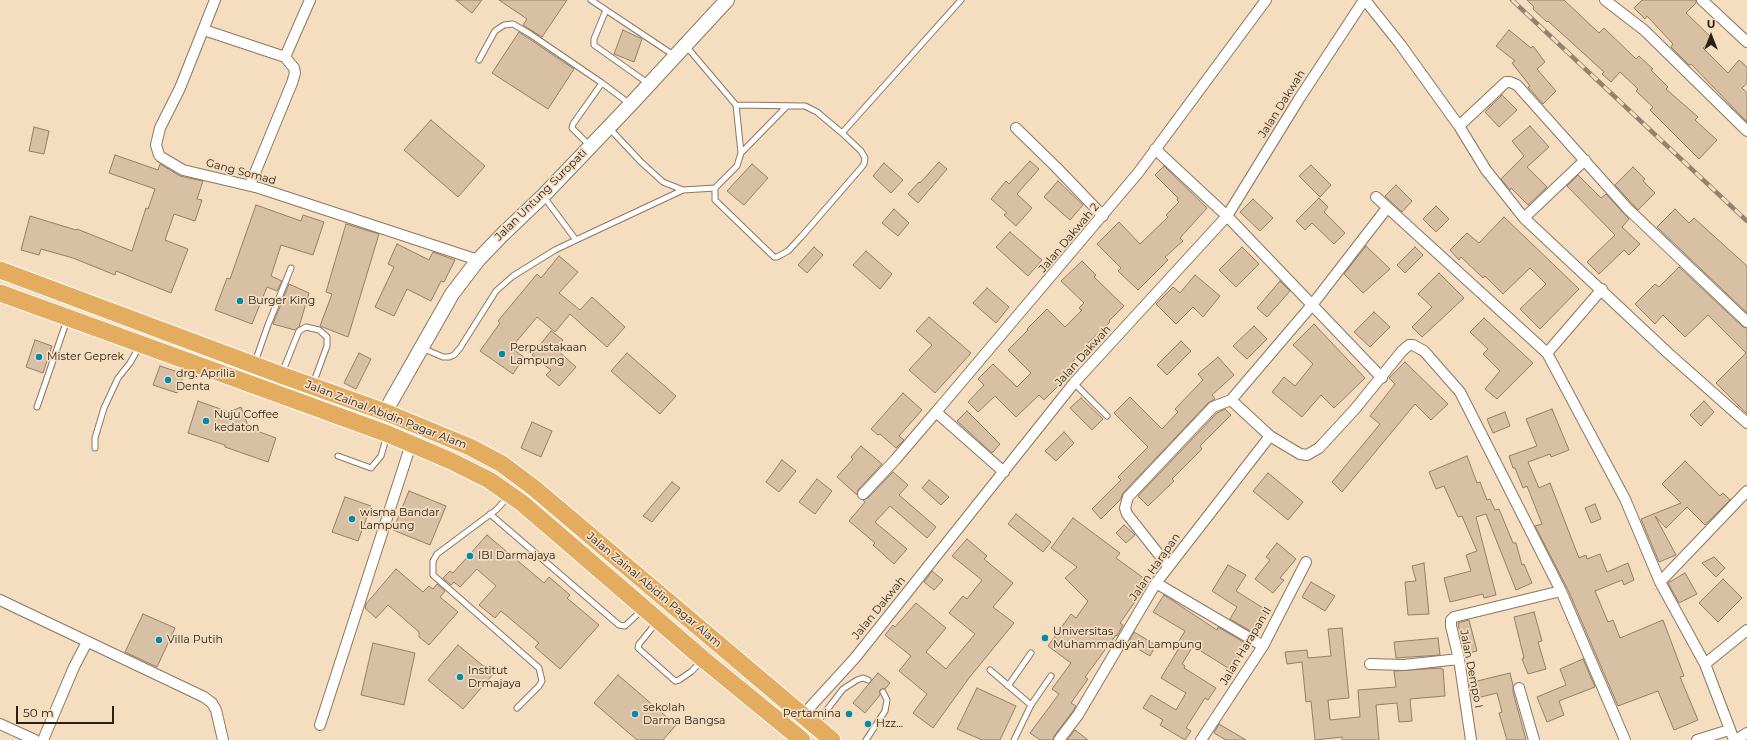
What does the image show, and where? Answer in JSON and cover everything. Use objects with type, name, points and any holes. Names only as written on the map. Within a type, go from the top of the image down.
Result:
[{"type":"highway","name":"Jalan Zainal Abidin Pagar Alam","points":[[0,270],[281,375],[385,412],[470,447],[502,464],[534,488],[832,740]]},
{"type":"highway","name":"Jalan Zainal Abidin Pagar Alam","points":[[0,293],[388,434],[451,461],[489,480],[511,495],[703,659],[802,740]]},
{"type":"highway","points":[[69,317],[76,316],[81,312],[82,306],[77,298]]},
{"type":"highway","points":[[186,360],[180,354],[180,348],[185,343],[193,342]]},
{"type":"highway","points":[[256,386],[260,367]]},
{"type":"highway","points":[[294,400],[306,384]]},
{"type":"highway","points":[[651,614],[665,599]]},
{"type":"main road","name":"Jalan Untung Suropati","points":[[385,412],[452,294],[478,260],[502,234],[543,196],[649,85],[727,0]]},
{"type":"street","name":"Gang Somad","points":[[216,0],[180,88],[160,128],[156,145],[159,155],[164,160],[183,170],[250,185],[478,260]]},
{"type":"street","points":[[285,57],[310,0]]},
{"type":"street","name":"Jalan Dakwah 2","points":[[863,494],[895,460],[1103,216],[1138,173],[1266,0]]},
{"type":"street","points":[[1364,0],[1400,44],[1459,126],[1486,170],[1524,218],[1747,423]]},
{"type":"street","name":"Jalan Dakwah","points":[[808,721],[855,658],[1074,383],[1227,216],[1299,99],[1364,0]]},
{"type":"street","points":[[1605,0],[1644,30],[1747,131]]},
{"type":"street","points":[[1702,0],[1747,42]]},
{"type":"street","points":[[204,30],[285,57],[294,68],[294,77],[250,185]]},
{"type":"street","points":[[1459,126],[1506,82],[1517,85],[1627,208],[1747,322]]},
{"type":"street","points":[[1016,128],[1103,216]]},
{"type":"street","points":[[1155,149],[1227,216],[1382,378]]},
{"type":"street","points":[[1524,218],[1585,160]]},
{"type":"street","points":[[1376,197],[1547,353],[1625,499],[1660,582],[1705,664],[1729,730],[1735,740],[1747,733]]},
{"type":"street","points":[[1168,566],[1127,514],[1125,508],[1128,497],[1213,407],[1231,400],[1312,305],[1387,208]]},
{"type":"street","points":[[1547,353],[1602,289]]},
{"type":"street","points":[[1231,400],[1270,436],[1300,454],[1312,454],[1382,378],[1402,351],[1409,345],[1418,347],[1424,351],[1440,367],[1460,392],[1561,591],[1625,740]]},
{"type":"street","points":[[936,412],[1004,472]]},
{"type":"street","name":"Jalan Harapan","points":[[1059,740],[1078,715],[1156,583],[1270,436]]},
{"type":"street","points":[[320,725],[411,444]]},
{"type":"street","points":[[1660,582],[1747,491]]},
{"type":"street","name":"Jalan Harapan II","points":[[1201,740],[1262,646],[1306,562]]},
{"type":"street","points":[[1156,583],[1262,646]]},
{"type":"street","name":"Jalan Dempo I","points":[[1471,740],[1460,659],[1451,626],[1451,620],[1454,617],[1561,591]]},
{"type":"street","points":[[0,600],[204,697],[212,703],[216,710],[223,740]]},
{"type":"street","points":[[1705,664],[1747,630]]},
{"type":"street","points":[[42,740],[74,667],[87,642]]},
{"type":"street","points":[[1370,664],[1404,665],[1460,659]]},
{"type":"street","points":[[1519,688],[1534,740]]},
{"type":"street","points":[[0,724],[35,740]]},
{"type":"street","points":[[1697,740],[1729,730]]},
{"type":"lane","points":[[591,0],[664,47],[675,56]]},
{"type":"lane","points":[[842,133],[961,0]]},
{"type":"lane","points":[[606,10],[594,39],[594,45],[649,85]]},
{"type":"lane","points":[[479,60],[495,31],[504,25],[513,24],[530,34],[631,104]]},
{"type":"lane","points":[[421,348],[443,357],[454,355],[496,291],[513,276],[555,250],[683,190],[715,188],[737,166],[741,153],[736,105],[685,45]]},
{"type":"lane","points":[[590,146],[572,128],[573,124],[602,83]]},
{"type":"lane","points":[[715,188],[717,203],[774,256],[780,256],[788,251],[802,236],[864,164],[864,158],[861,151],[817,112],[805,106],[736,105]]},
{"type":"lane","points":[[741,153],[787,106]]},
{"type":"lane","points":[[608,127],[641,162],[664,182],[683,190]]},
{"type":"lane","points":[[543,196],[576,240]]},
{"type":"lane","points":[[260,367],[268,325],[291,268]]},
{"type":"lane","points":[[37,407],[69,317]]},
{"type":"lane","points":[[281,375],[299,331],[306,328],[319,330],[327,337],[327,346],[306,384]]},
{"type":"lane","points":[[95,448],[95,438],[104,408],[118,378],[130,363],[141,344]]},
{"type":"lane","points":[[1074,383],[1107,416]]},
{"type":"lane","points":[[338,456],[371,468],[381,456],[388,434]]},
{"type":"lane","points":[[511,495],[490,514],[437,554],[433,561],[433,575],[539,668],[542,681],[517,708]]},
{"type":"lane","points":[[490,514],[619,625],[625,626],[651,614]]},
{"type":"lane","points":[[651,614],[638,648],[675,681],[692,671],[703,659]]},
{"type":"lane","points":[[1008,686],[1031,653]]},
{"type":"lane","points":[[990,670],[1030,705]]},
{"type":"lane","points":[[1014,740],[1030,705],[1051,676]]},
{"type":"lane","points":[[808,721],[843,689],[857,680],[863,678],[868,680]]},
{"type":"lane","points":[[866,740],[885,712],[887,700],[883,692]]},
{"type":"building","points":[[456,0],[482,0],[472,13]]},
{"type":"building","points":[[499,0],[567,0],[542,37],[523,25],[527,19]]},
{"type":"building","points":[[1527,0],[1564,0],[1599,33],[1604,28],[1636,59],[1639,56],[1653,69],[1651,70],[1668,87],[1666,89],[1698,117],[1695,120],[1717,140],[1699,159],[1650,110],[1653,107],[1636,91],[1638,89],[1620,72],[1611,82],[1602,74],[1604,72],[1533,9],[1534,7]]},
{"type":"building","points":[[1642,0],[1696,0],[1696,3],[1686,13],[1713,39],[1703,48],[1728,73],[1739,60],[1747,67],[1747,83],[1742,88],[1747,93],[1747,122],[1691,64],[1689,65],[1671,47],[1673,44],[1647,16],[1645,19],[1634,8]]},
{"type":"building","points":[[623,30],[642,39],[634,62],[614,54]]},
{"type":"building","points":[[1509,30],[1531,48],[1533,46],[1545,62],[1537,69],[1556,91],[1543,104],[1528,87],[1530,86],[1512,63],[1515,61],[1496,46]]},
{"type":"building","points":[[519,32],[574,69],[548,109],[492,73]]},
{"type":"building","points":[[1502,95],[1517,110],[1499,127],[1485,112]]},
{"type":"building","points":[[431,120],[485,166],[458,197],[404,150]]},
{"type":"building","points":[[1530,126],[1549,147],[1527,167],[1547,187],[1528,205],[1511,188],[1510,190],[1501,179],[1524,156],[1512,141]]},
{"type":"building","points":[[34,127],[49,131],[44,154],[29,151]]},
{"type":"building","points":[[115,155],[158,170],[160,164],[180,176],[203,181],[197,199],[202,200],[195,221],[174,214],[165,240],[188,249],[171,293],[116,271],[115,275],[73,258],[41,249],[39,255],[21,250],[30,216],[76,230],[77,229],[132,251],[146,208],[148,209],[155,189],[109,173]]},
{"type":"building","points":[[1030,161],[1039,169],[1017,194],[1032,208],[1016,226],[1004,215],[1007,213],[991,199],[1006,181],[1009,184]]},
{"type":"building","points":[[939,162],[947,169],[918,203],[908,194]]},
{"type":"building","points":[[884,163],[903,180],[891,193],[873,176]]},
{"type":"building","points":[[752,164],[768,178],[744,205],[727,191]]},
{"type":"building","points":[[1311,165],[1331,185],[1320,197],[1299,176]]},
{"type":"building","points":[[1164,166],[1207,208],[1180,238],[1183,241],[1165,257],[1168,260],[1138,290],[1118,271],[1121,268],[1097,244],[1119,222],[1140,244],[1168,217],[1166,215],[1179,202],[1177,200],[1178,198],[1155,175]]},
{"type":"building","points":[[1633,167],[1645,179],[1643,181],[1655,193],[1638,210],[1615,185]]},
{"type":"building","points":[[1578,175],[1601,198],[1606,194],[1629,219],[1622,227],[1640,244],[1629,255],[1624,250],[1599,274],[1587,262],[1615,235],[1567,186]]},
{"type":"building","points":[[1058,181],[1083,205],[1070,220],[1044,197]]},
{"type":"building","points":[[1396,185],[1412,201],[1402,212],[1385,196]]},
{"type":"building","points":[[1319,198],[1328,207],[1324,212],[1345,233],[1334,244],[1312,223],[1305,230],[1296,221]]},
{"type":"building","points":[[1253,199],[1273,218],[1260,231],[1240,212]]},
{"type":"building","points":[[256,205],[301,221],[303,215],[324,222],[313,255],[281,245],[271,276],[282,281],[277,291],[267,287],[252,324],[215,310],[227,278],[230,279]]},
{"type":"building","points":[[1436,206],[1449,219],[1436,232],[1423,219]]},
{"type":"building","points":[[894,209],[909,223],[898,236],[882,223]]},
{"type":"building","points":[[1675,209],[1689,223],[1694,218],[1747,266],[1747,313],[1657,227]]},
{"type":"building","points":[[1504,217],[1579,289],[1540,329],[1520,309],[1546,284],[1530,268],[1503,294],[1485,276],[1483,278],[1461,257],[1459,260],[1450,250],[1467,233],[1479,243]]},
{"type":"building","points":[[346,224],[379,234],[348,337],[320,326],[332,294],[326,292]]},
{"type":"building","points":[[1010,232],[1042,260],[1028,276],[996,247]]},
{"type":"building","points":[[397,244],[429,260],[433,252],[455,260],[444,282],[441,281],[431,301],[407,289],[394,316],[375,307],[394,267],[388,264]]},
{"type":"building","points":[[1366,246],[1390,269],[1363,293],[1344,274]]},
{"type":"building","points":[[814,247],[823,255],[807,273],[798,265]]},
{"type":"building","points":[[1242,247],[1259,264],[1236,287],[1219,270]]},
{"type":"building","points":[[1415,247],[1423,255],[1405,273],[1397,265]]},
{"type":"building","points":[[866,251],[892,274],[880,289],[853,265]]},
{"type":"building","points":[[559,256],[578,272],[559,293],[580,310],[592,297],[625,327],[607,347],[570,314],[555,332],[537,317],[511,348],[524,357],[513,374],[480,351],[500,323],[498,321],[537,274],[541,278]]},
{"type":"building","points":[[1082,261],[1096,275],[1094,277],[1124,306],[1085,346],[1087,348],[1071,363],[1072,364],[1062,375],[1066,378],[1044,400],[1039,395],[1016,417],[995,396],[978,412],[968,402],[984,385],[978,379],[993,364],[1017,387],[1031,373],[1008,350],[1047,309],[1065,327],[1082,310],[1079,308],[1084,303],[1061,281]]},
{"type":"building","points":[[1679,267],[1743,327],[1747,328],[1747,414],[1716,383],[1746,353],[1708,315],[1685,337],[1663,315],[1655,324],[1635,304],[1655,284],[1659,287]]},
{"type":"building","points":[[1439,273],[1464,298],[1422,337],[1412,327],[1432,307],[1418,294]]},
{"type":"building","points":[[1195,275],[1220,296],[1203,317],[1193,307],[1176,324],[1156,304],[1173,287],[1180,293]]},
{"type":"building","points":[[1280,281],[1290,291],[1267,317],[1257,308]]},
{"type":"building","points":[[289,284],[309,293],[299,327],[295,330],[273,324]]},
{"type":"building","points":[[987,288],[1009,307],[996,323],[973,303]]},
{"type":"building","points":[[1374,312],[1390,327],[1370,347],[1354,332]]},
{"type":"building","points":[[929,317],[971,353],[935,393],[909,370],[932,345],[916,331]]},
{"type":"building","points":[[1484,318],[1533,363],[1497,399],[1485,389],[1500,371],[1483,354],[1488,349],[1470,332]]},
{"type":"building","points":[[1314,324],[1365,378],[1334,408],[1321,395],[1302,417],[1272,392],[1284,377],[1295,386],[1313,364],[1293,345]]},
{"type":"building","points":[[1254,326],[1267,339],[1247,359],[1233,346]]},
{"type":"building","points":[[551,331],[563,340],[556,349],[576,367],[559,386],[546,375],[551,370],[532,355]]},
{"type":"building","name":"Mister Geprek","points":[[35,340],[52,346],[43,373],[26,367]]},
{"type":"building","points":[[1181,341],[1191,351],[1167,375],[1157,365]]},
{"type":"building","points":[[359,353],[371,359],[356,389],[344,383]]},
{"type":"building","points":[[627,353],[676,396],[660,414],[611,371]]},
{"type":"building","points":[[1218,357],[1234,375],[1212,395],[1215,399],[1208,403],[1123,493],[1120,500],[1101,519],[1092,509],[1121,480],[1118,477],[1148,447],[1114,413],[1130,397],[1162,429],[1178,412],[1175,409],[1203,380],[1198,374]]},
{"type":"building","points":[[1405,362],[1448,404],[1431,420],[1415,404],[1342,492],[1332,482],[1380,424],[1370,416],[1395,384],[1389,378]]},
{"type":"building","name":"drg. Aprilia Denta","points":[[160,366],[184,374],[177,393],[153,385]]},
{"type":"building","points":[[903,393],[922,410],[899,436],[904,440],[896,448],[880,434],[878,435],[871,429]]},
{"type":"building","points":[[1081,398],[1103,419],[1092,430],[1070,408]]},
{"type":"building","points":[[198,401],[229,412],[241,407],[249,428],[276,438],[268,462],[225,447],[225,445],[188,433]]},
{"type":"building","points":[[1704,401],[1714,412],[1701,426],[1690,415]]},
{"type":"building","points":[[1225,409],[1231,415],[1200,446],[1202,449],[1172,479],[1174,481],[1148,506],[1138,496],[1217,413]]},
{"type":"building","points":[[1552,409],[1569,450],[1551,457],[1550,454],[1528,462],[1539,488],[1550,483],[1579,558],[1586,555],[1587,559],[1600,554],[1607,572],[1628,563],[1634,580],[1624,585],[1622,580],[1595,591],[1608,622],[1613,620],[1620,638],[1663,620],[1684,676],[1680,677],[1698,720],[1674,730],[1658,691],[1618,706],[1569,592],[1535,526],[1542,524],[1527,486],[1523,488],[1509,456],[1537,446],[1526,419]]},
{"type":"building","points":[[967,411],[1000,444],[992,453],[957,421]]},
{"type":"building","points":[[1505,412],[1510,426],[1493,433],[1487,419]]},
{"type":"building","points":[[532,422],[552,431],[541,457],[521,448]]},
{"type":"building","points":[[1064,432],[1074,443],[1056,461],[1045,451]]},
{"type":"building","points":[[861,446],[882,464],[858,490],[857,495],[837,477],[853,459],[851,457]]},
{"type":"building","points":[[1467,456],[1477,483],[1480,482],[1487,500],[1490,499],[1495,510],[1499,509],[1513,543],[1516,543],[1522,565],[1524,564],[1532,583],[1516,590],[1486,514],[1476,517],[1496,595],[1484,598],[1483,594],[1450,602],[1444,578],[1471,571],[1466,555],[1477,551],[1462,516],[1458,517],[1444,486],[1436,489],[1429,472]]},
{"type":"building","points":[[782,460],[796,471],[779,492],[766,482]]},
{"type":"building","points":[[1685,461],[1720,496],[1723,493],[1730,500],[1705,525],[1687,507],[1666,528],[1655,516],[1676,555],[1659,562],[1641,519],[1681,503],[1662,484]]},
{"type":"building","points":[[893,472],[908,485],[899,495],[936,527],[927,538],[890,506],[875,522],[907,549],[894,564],[873,545],[875,543],[849,521],[865,502],[863,500],[868,498]]},
{"type":"building","points":[[1268,473],[1303,502],[1288,520],[1253,491]]},
{"type":"building","points":[[817,479],[832,491],[815,514],[799,502]]},
{"type":"building","points":[[929,480],[949,497],[941,505],[922,488]]},
{"type":"building","points":[[672,482],[680,488],[652,522],[643,516]]},
{"type":"building","points":[[409,491],[446,506],[430,545],[393,530]]},
{"type":"building","name":"wisma Bandar Lampung","points":[[345,497],[371,506],[358,541],[332,532]]},
{"type":"building","points":[[1595,504],[1601,519],[1591,523],[1585,508]]},
{"type":"building","points":[[1016,514],[1051,542],[1043,552],[1008,524]]},
{"type":"building","points":[[1073,518],[1120,553],[1116,558],[1149,582],[1120,623],[1123,625],[1117,636],[1116,635],[1085,677],[1088,679],[1071,703],[1076,706],[1054,736],[1053,740],[1040,740],[1030,733],[1059,694],[1052,689],[1071,663],[1048,646],[1071,614],[1076,618],[1088,601],[1065,578],[1077,567],[1051,548]]},
{"type":"building","points":[[1124,525],[1135,535],[1126,543],[1116,533]]},
{"type":"building","points":[[487,535],[544,583],[549,577],[570,595],[567,598],[599,625],[560,669],[535,647],[539,643],[501,611],[495,618],[479,605],[496,586],[477,569],[460,587],[454,582],[451,585],[443,578],[450,571],[453,573]]},
{"type":"building","points":[[967,539],[987,556],[984,559],[1013,583],[993,607],[1014,623],[969,678],[933,728],[913,713],[927,694],[899,671],[911,656],[885,635],[893,625],[895,627],[916,603],[946,628],[926,652],[946,669],[975,634],[949,613],[963,596],[967,599],[982,580],[952,556]]},
{"type":"building","points":[[1277,543],[1296,559],[1280,578],[1284,580],[1273,593],[1255,579],[1270,560],[1266,557]]},
{"type":"building","points":[[1714,557],[1725,568],[1716,577],[1702,563]]},
{"type":"building","points":[[1424,563],[1429,614],[1408,615],[1405,582],[1416,581],[1412,566]]},
{"type":"building","points":[[1228,565],[1246,575],[1236,591],[1268,611],[1254,633],[1230,619],[1237,607],[1212,591]]},
{"type":"building","points":[[396,569],[423,592],[429,586],[433,589],[437,584],[445,591],[440,597],[458,612],[429,645],[419,637],[419,632],[388,605],[376,618],[365,608],[366,604]]},
{"type":"building","points":[[932,571],[943,580],[934,590],[924,582]]},
{"type":"building","points":[[1685,573],[1697,594],[1679,603],[1668,583]]},
{"type":"building","points":[[1723,579],[1742,598],[1718,622],[1699,603]]},
{"type":"building","points":[[1311,582],[1335,596],[1325,611],[1302,597]]},
{"type":"building","points":[[1164,595],[1217,630],[1218,627],[1247,644],[1231,670],[1193,646],[1182,664],[1185,666],[1184,668],[1216,688],[1208,700],[1205,698],[1186,728],[1191,731],[1185,740],[1160,725],[1163,720],[1143,708],[1151,695],[1176,710],[1186,693],[1161,678],[1179,648],[1176,646],[1185,631],[1153,612]]},
{"type":"building","points":[[1534,612],[1542,641],[1538,642],[1546,669],[1528,674],[1522,659],[1524,658],[1514,617]]},
{"type":"building","name":"Villa Putih","points":[[143,614],[175,628],[157,667],[125,652]]},
{"type":"building","points":[[1469,620],[1477,651],[1464,654],[1458,623]]},
{"type":"building","points":[[1342,628],[1349,698],[1328,700],[1330,720],[1360,717],[1358,690],[1396,687],[1394,671],[1441,668],[1443,669],[1445,696],[1410,699],[1412,721],[1399,722],[1397,703],[1376,705],[1379,740],[1342,740],[1342,737],[1315,740],[1311,701],[1306,702],[1302,662],[1287,664],[1285,652],[1307,650],[1308,658],[1331,656],[1328,629]]},
{"type":"building","points":[[1134,632],[1156,645],[1150,656],[1128,643]]},
{"type":"building","points":[[1438,638],[1440,655],[1396,658],[1394,642]]},
{"type":"building","points":[[373,643],[415,653],[404,705],[361,695]]},
{"type":"building","name":"Institut Drmajaya","points":[[458,645],[493,674],[463,709],[428,680]]},
{"type":"building","points":[[1583,659],[1595,687],[1559,701],[1564,715],[1547,722],[1537,697],[1566,685],[1560,669]]},
{"type":"building","points":[[878,673],[890,683],[885,689],[880,690],[880,695],[865,713],[853,703]]},
{"type":"building","points":[[1510,673],[1513,692],[1526,740],[1507,740],[1499,713],[1502,712],[1497,693],[1473,699],[1469,683]]},
{"type":"building","name":"sekolah Darma Bangsa","points":[[618,675],[676,725],[663,740],[637,740],[594,703]]},
{"type":"building","points":[[977,688],[1016,706],[1000,740],[982,740],[957,729]]},
{"type":"building","points":[[1219,724],[1246,740],[1226,740],[1214,733]]},
{"type":"building","points":[[1075,730],[1088,740],[1067,740]]},
{"type":"railway","points":[[1512,0],[1747,221]]},
{"type":"place","name":"Burger King","points":[[240,301]]},
{"type":"place","name":"Perpustakaan Lampung","points":[[502,354]]},
{"type":"place","name":"Mister Geprek","points":[[39,357]]},
{"type":"place","name":"drg. Aprilia Denta","points":[[168,380]]},
{"type":"place","name":"Nuju Coffee kedaton","points":[[206,421]]},
{"type":"place","name":"wisma Bandar Lampung","points":[[352,519]]},
{"type":"place","name":"IBI Darmajaya","points":[[470,556]]},
{"type":"place","name":"Universitas Muhammadiyah Lampung","points":[[1045,638]]},
{"type":"place","name":"Villa Putih","points":[[159,640]]},
{"type":"place","name":"Institut Drmajaya","points":[[460,677]]},
{"type":"place","name":"sekolah Darma Bangsa","points":[[635,714]]},
{"type":"place","name":"Pertamina","points":[[849,714]]},
{"type":"place","name":"Hzz...","points":[[868,724]]}]
